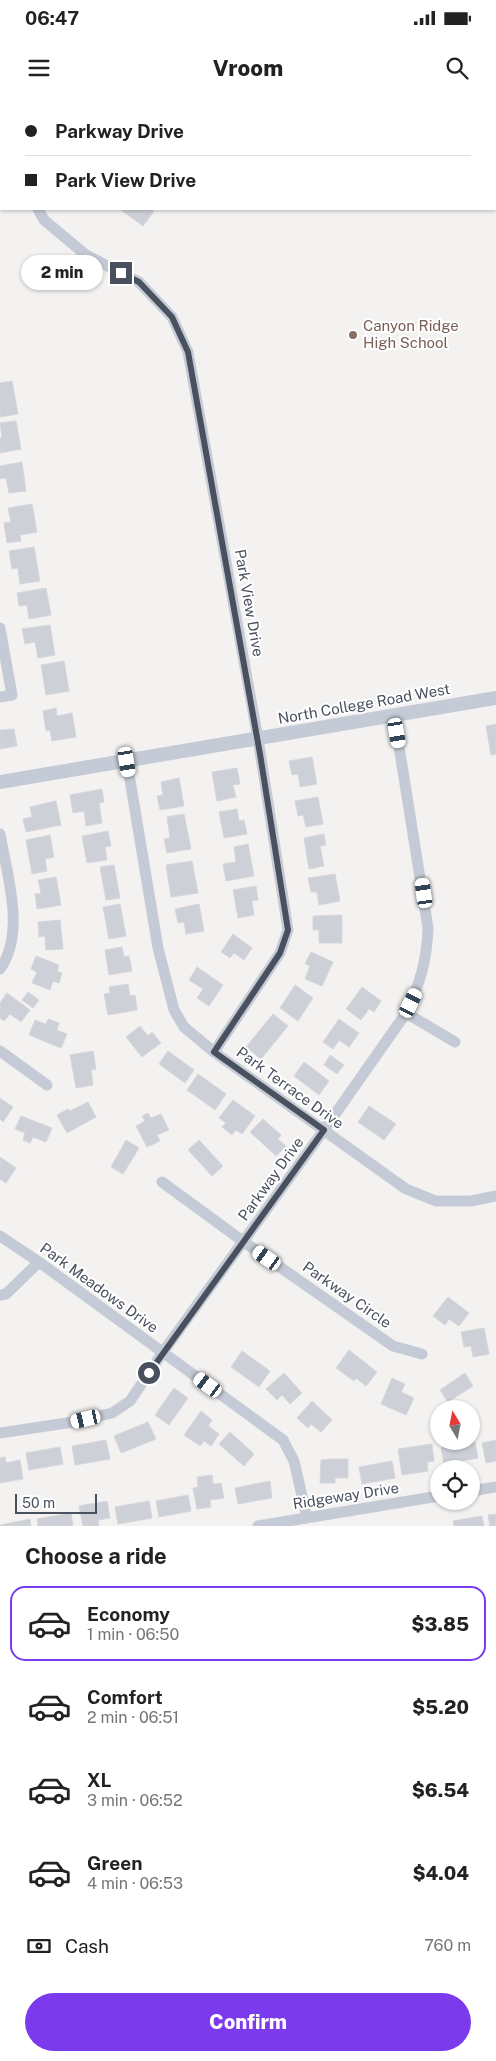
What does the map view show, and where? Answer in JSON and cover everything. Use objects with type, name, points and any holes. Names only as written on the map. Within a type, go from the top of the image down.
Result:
[{"type":"street","name":"Park View Drive","points":[[39,210],[44,220],[86,255],[139,282],[172,317],[188,352],[258,739],[288,930],[280,953],[214,1052]]},
{"type":"street","points":[[0,628],[6,696]]},
{"type":"street","name":"North College Road West","points":[[0,782],[496,698]]},
{"type":"street","name":"Parkway Drive","points":[[0,1433],[73,1422],[112,1413],[130,1401],[163,1352],[244,1242],[406,1013],[416,992],[427,955],[428,928],[394,715]]},
{"type":"street","name":"Park Terrace Drive","points":[[127,762],[158,948],[167,990],[174,1010],[184,1026],[214,1052],[406,1189],[436,1200],[471,1201],[496,1196]]},
{"type":"street","points":[[0,834],[13,915],[13,940],[5,962],[0,969]]},
{"type":"street","points":[[406,1013],[455,1042]]},
{"type":"street","points":[[0,1051],[47,1085]]},
{"type":"street","name":"Parkway Circle","points":[[162,1182],[393,1346],[422,1354]]},
{"type":"street","name":"Park Meadows Drive","points":[[0,1236],[39,1262],[283,1440],[294,1461],[308,1518]]},
{"type":"street","points":[[0,1295],[6,1294],[39,1262]]},
{"type":"street","points":[[480,1490],[496,1487]]},
{"type":"street","name":"Ridgeway Drive","points":[[258,1526],[430,1498]]},
{"type":"building","points":[[121,210],[154,211],[143,226]]},
{"type":"building","points":[[12,381],[18,414],[0,417],[0,383]]},
{"type":"building","points":[[16,421],[21,449],[0,453],[0,438],[2,437],[0,423]]},
{"type":"building","points":[[22,462],[26,491],[9,493],[6,478],[0,479],[0,466]]},
{"type":"building","points":[[32,504],[37,532],[20,535],[21,541],[7,543],[4,523],[11,522],[8,508]]},
{"type":"building","points":[[34,547],[40,581],[20,584],[18,568],[12,569],[9,551]]},
{"type":"building","points":[[46,588],[51,615],[29,619],[27,605],[19,606],[17,593]]},
{"type":"building","points":[[50,625],[55,655],[38,658],[35,642],[25,644],[22,629]]},
{"type":"building","points":[[64,661],[69,691],[46,695],[41,665]]},
{"type":"building","points":[[56,708],[57,716],[72,713],[76,737],[52,741],[50,730],[46,731],[43,711]]},
{"type":"building","points":[[496,724],[496,754],[491,755],[486,726]]},
{"type":"building","points":[[14,729],[17,746],[0,749],[0,730]]},
{"type":"building","points":[[312,757],[317,784],[300,787],[298,774],[292,775],[289,761]]},
{"type":"building","points":[[237,768],[240,784],[233,785],[236,797],[217,801],[212,772]]},
{"type":"building","points":[[179,778],[184,806],[160,810],[157,796],[163,795],[161,782]]},
{"type":"building","points":[[102,789],[104,802],[99,803],[102,823],[86,826],[84,811],[73,813],[70,795]]},
{"type":"building","points":[[318,797],[323,824],[306,827],[303,815],[298,816],[295,801]]},
{"type":"building","points":[[56,801],[61,825],[26,832],[23,819],[32,817],[30,807]]},
{"type":"building","points":[[237,809],[239,821],[244,820],[247,834],[224,838],[219,812]]},
{"type":"building","points":[[184,814],[191,849],[167,853],[164,839],[170,838],[167,817]]},
{"type":"building","points":[[108,831],[111,846],[105,847],[107,860],[87,863],[82,836]]},
{"type":"building","points":[[324,834],[326,845],[320,846],[324,866],[309,869],[304,838]]},
{"type":"building","points":[[50,835],[54,857],[45,859],[47,871],[32,874],[26,840]]},
{"type":"building","points":[[248,844],[254,876],[226,881],[223,864],[236,862],[234,847]]},
{"type":"building","points":[[192,861],[198,893],[171,897],[166,865]]},
{"type":"building","points":[[114,865],[120,898],[106,900],[100,867]]},
{"type":"building","points":[[335,874],[340,901],[319,905],[317,892],[311,892],[308,878]]},
{"type":"building","points":[[56,877],[61,905],[37,909],[35,894],[41,893],[38,880]]},
{"type":"building","points":[[256,886],[258,900],[252,901],[254,915],[238,918],[233,890]]},
{"type":"building","points":[[120,904],[126,936],[109,939],[103,907]]},
{"type":"building","points":[[199,904],[204,931],[186,934],[184,922],[178,923],[175,909]]},
{"type":"building","points":[[342,915],[342,943],[319,943],[319,930],[313,930],[313,916]]},
{"type":"building","points":[[60,920],[63,949],[46,950],[45,936],[39,937],[38,922]]},
{"type":"building","points":[[233,934],[252,948],[244,960],[234,953],[230,958],[221,952]]},
{"type":"building","points":[[122,947],[124,957],[129,956],[132,971],[109,975],[105,950]]},
{"type":"building","points":[[311,952],[333,962],[322,986],[305,979],[310,966],[305,964]]},
{"type":"building","points":[[36,956],[59,965],[57,971],[62,973],[59,983],[53,981],[50,990],[32,983],[37,972],[31,969]]},
{"type":"building","points":[[197,967],[223,985],[209,1006],[197,998],[203,989],[189,980]]},
{"type":"building","points":[[128,984],[130,996],[135,995],[137,1010],[108,1015],[104,994],[110,993],[109,987]]},
{"type":"building","points":[[295,985],[313,998],[298,1021],[280,1008]]},
{"type":"building","points":[[362,987],[381,1001],[374,1012],[369,1009],[361,1020],[346,1009]]},
{"type":"building","points":[[28,992],[39,1000],[33,1008],[22,1000]]},
{"type":"building","points":[[7,993],[30,1010],[21,1022],[10,1014],[4,1021],[0,1018],[0,1003]]},
{"type":"building","points":[[273,1014],[288,1026],[261,1059],[246,1047]]},
{"type":"building","points":[[48,1019],[59,1023],[57,1030],[67,1034],[61,1048],[29,1035],[35,1020],[46,1024]]},
{"type":"building","points":[[339,1019],[359,1033],[349,1047],[339,1040],[333,1049],[323,1042]]},
{"type":"building","points":[[140,1026],[148,1036],[152,1032],[161,1043],[142,1057],[126,1037]]},
{"type":"building","points":[[93,1051],[96,1069],[91,1070],[93,1085],[76,1088],[70,1055]]},
{"type":"building","points":[[168,1051],[194,1070],[185,1083],[159,1064]]},
{"type":"building","points":[[330,1055],[344,1065],[337,1074],[324,1065]]},
{"type":"building","points":[[304,1062],[329,1081],[319,1095],[294,1076]]},
{"type":"building","points":[[198,1074],[226,1094],[215,1110],[187,1090]]},
{"type":"building","points":[[0,1098],[13,1107],[3,1122],[0,1119]]},
{"type":"building","points":[[233,1100],[255,1116],[242,1134],[236,1130],[232,1135],[222,1127],[226,1123],[219,1118]]},
{"type":"building","points":[[88,1102],[96,1117],[67,1133],[57,1115]]},
{"type":"building","points":[[369,1106],[396,1124],[384,1140],[358,1122]]},
{"type":"building","points":[[148,1113],[151,1118],[161,1114],[169,1130],[157,1135],[160,1141],[147,1147],[136,1126],[145,1121],[142,1116]]},
{"type":"building","points":[[21,1116],[52,1128],[46,1142],[33,1137],[30,1143],[23,1140],[25,1133],[15,1129]]},
{"type":"building","points":[[263,1119],[281,1135],[278,1139],[286,1146],[276,1156],[250,1132]]},
{"type":"building","points":[[126,1140],[139,1148],[123,1174],[111,1167]]},
{"type":"building","points":[[199,1140],[223,1166],[212,1176],[188,1150]]},
{"type":"building","points":[[0,1157],[16,1168],[6,1183],[0,1179]]},
{"type":"building","points":[[448,1297],[469,1313],[459,1326],[449,1319],[445,1325],[433,1316]]},
{"type":"building","points":[[484,1328],[489,1354],[473,1357],[471,1346],[464,1347],[461,1332]]},
{"type":"building","points":[[349,1350],[377,1372],[366,1386],[356,1378],[354,1381],[336,1368]]},
{"type":"building","points":[[242,1351],[270,1371],[259,1387],[231,1367]]},
{"type":"building","points":[[284,1373],[302,1393],[290,1404],[282,1395],[277,1400],[266,1389]]},
{"type":"building","points":[[465,1373],[473,1386],[451,1400],[447,1400],[440,1390]]},
{"type":"building","points":[[392,1378],[405,1384],[401,1392],[414,1398],[406,1415],[381,1404]]},
{"type":"building","points":[[174,1388],[188,1398],[169,1425],[155,1415]]},
{"type":"building","points":[[312,1401],[332,1420],[321,1432],[311,1424],[308,1428],[297,1418]]},
{"type":"building","points":[[201,1411],[212,1420],[208,1426],[219,1434],[211,1446],[204,1441],[200,1446],[184,1435]]},
{"type":"building","points":[[148,1422],[156,1439],[121,1453],[114,1436]]},
{"type":"building","points":[[230,1432],[254,1454],[244,1466],[219,1444]]},
{"type":"building","points":[[106,1440],[110,1459],[75,1465],[72,1446]]},
{"type":"building","points":[[496,1440],[496,1461],[486,1463],[482,1443]]},
{"type":"building","points":[[430,1444],[434,1460],[427,1462],[428,1471],[402,1475],[398,1449]]},
{"type":"building","points":[[60,1447],[63,1464],[29,1470],[26,1453]]},
{"type":"building","points":[[441,1450],[476,1450],[478,1458],[467,1460],[443,1460]]},
{"type":"building","points":[[5,1457],[6,1463],[20,1460],[23,1479],[0,1483],[0,1458]]},
{"type":"building","points":[[348,1459],[348,1478],[335,1478],[335,1483],[320,1483],[321,1460]]},
{"type":"building","points":[[392,1461],[395,1478],[362,1484],[359,1467]]},
{"type":"building","points":[[212,1475],[213,1484],[221,1483],[224,1498],[210,1500],[211,1507],[197,1509],[193,1488],[198,1487],[197,1477]]},
{"type":"building","points":[[270,1481],[272,1498],[238,1504],[235,1488]]},
{"type":"building","points":[[188,1495],[191,1511],[159,1517],[156,1501]]},
{"type":"building","points":[[107,1501],[110,1518],[98,1520],[99,1526],[83,1526],[79,1506]]},
{"type":"building","points":[[149,1501],[152,1518],[118,1524],[115,1507]]},
{"type":"building","points":[[71,1513],[73,1526],[38,1526],[37,1519]]},
{"type":"building","points":[[496,1514],[496,1526],[490,1526],[488,1515]]},
{"type":"building","points":[[482,1516],[484,1526],[454,1526],[453,1521]]},
{"type":"building","points":[[30,1519],[31,1526],[0,1526],[0,1525]]},
{"type":"place","name":"Canyon Ridge High School","points":[[353,335]]},
{"type":"route","points":[[121,273],[139,282],[172,317],[188,352],[269,802],[288,930],[280,953],[214,1052],[324,1130],[149,1373]]}]
